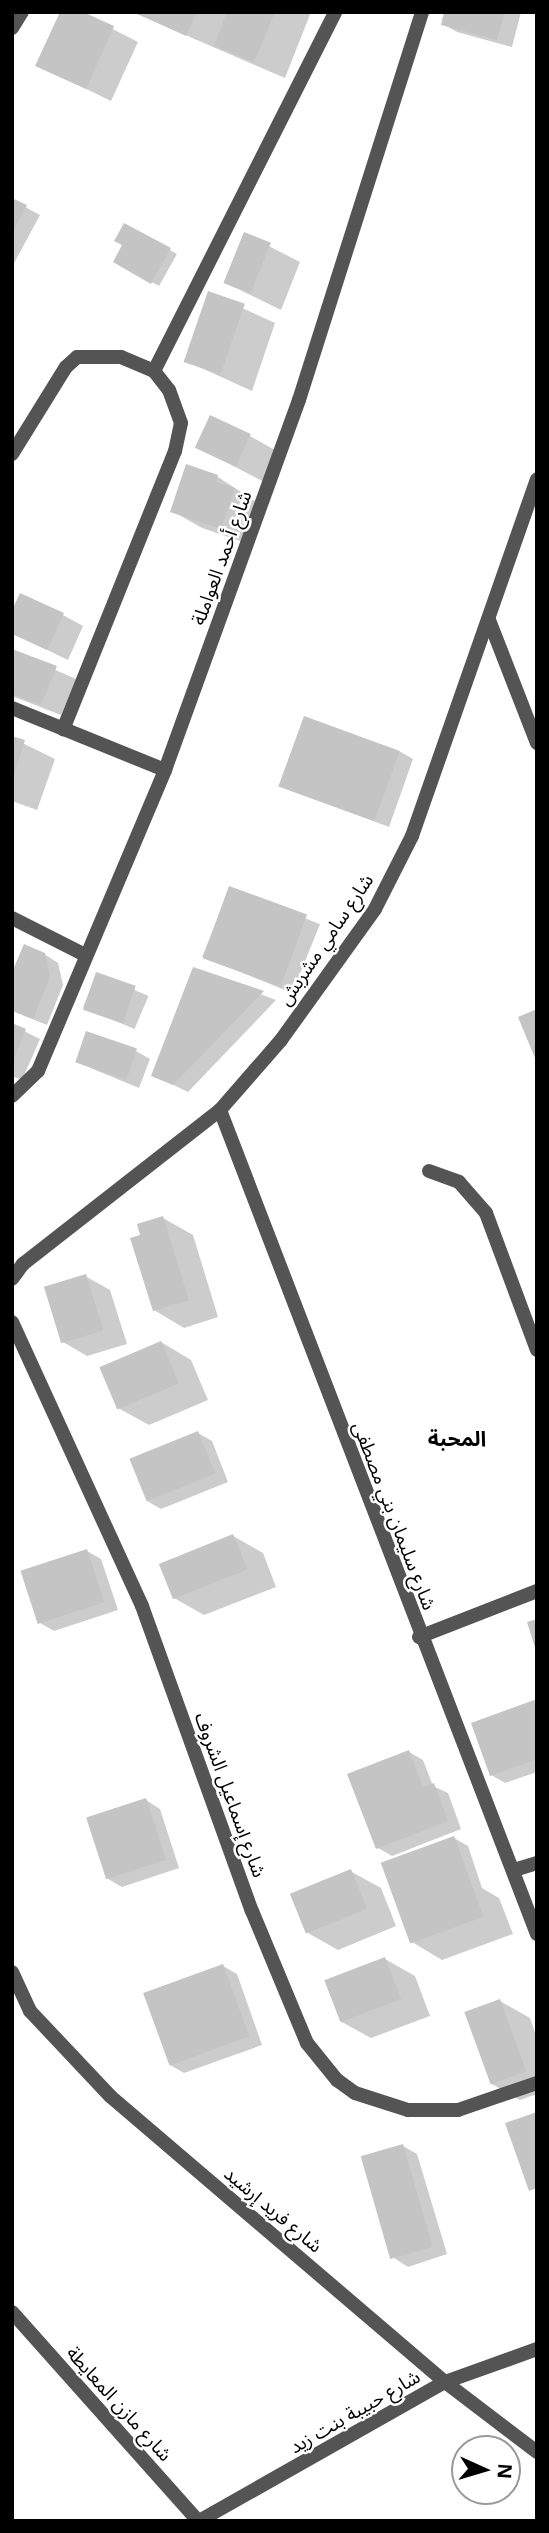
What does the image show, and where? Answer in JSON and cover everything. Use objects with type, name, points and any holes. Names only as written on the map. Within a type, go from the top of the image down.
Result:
[{"type":"street","points":[[12,28],[22,12]]},
{"type":"street","points":[[154,371],[335,12]]},
{"type":"street","name":"شارع أحمد العواملة","points":[[12,1096],[38,1072],[165,770],[299,400],[422,12]]},
{"type":"street","points":[[12,454],[66,367],[77,357],[121,357],[154,371],[177,407],[180,438],[63,729]]},
{"type":"street","name":"شارع سامي مشربش","points":[[12,1279],[23,1264],[220,1110],[281,1040],[374,909],[412,836],[537,479]]},
{"type":"street","points":[[489,620],[537,743]]},
{"type":"street","points":[[12,708],[165,770]]},
{"type":"street","points":[[12,918],[85,956]]},
{"type":"street","name":"شارع سليمان بني مصطفى","points":[[220,1110],[419,1637],[514,1870],[537,1934]]},
{"type":"street","points":[[429,1171],[465,1187],[486,1213],[537,1350]]},
{"type":"street","name":"شارع إسماعيل الشروف","points":[[12,1322],[142,1606],[252,1911],[307,2043],[337,2080],[355,2093],[408,2110],[458,2110],[537,2083]]},
{"type":"street","points":[[419,1637],[537,1591]]},
{"type":"street","points":[[514,1870],[537,1863]]},
{"type":"street","name":"شارع فريد إرشيد","points":[[12,1972],[30,2011],[110,2096],[445,2382],[537,2452]]},
{"type":"street","name":"شارع مازن المعايطة","points":[[12,2312],[198,2521]]},
{"type":"street","name":"شارع حبيبة بنت زيد","points":[[198,2521],[445,2382],[537,2349]]},
{"type":"building","points":[[60,12],[83,12],[114,26],[86,89],[35,66]]},
{"type":"building","points":[[134,12],[197,12],[186,36]]},
{"type":"building","points":[[227,12],[275,12],[254,62],[214,46]]},
{"type":"building","points":[[444,12],[505,12],[497,40],[441,25]]},
{"type":"building","points":[[12,198],[27,205],[12,233]]},
{"type":"building","points":[[124,223],[171,248],[151,284],[113,262],[122,245],[114,241]]},
{"type":"building","points":[[244,232],[271,243],[250,294],[223,283]]},
{"type":"building","points":[[208,291],[245,304],[220,375],[184,362]]},
{"type":"building","points":[[210,415],[251,434],[236,467],[195,448]]},
{"type":"building","points":[[186,464],[218,475],[216,482],[235,488],[221,529],[170,512]]},
{"type":"building","points":[[20,593],[64,613],[47,650],[12,634],[12,610]]},
{"type":"building","points":[[12,649],[57,666],[41,705],[12,694]]},
{"type":"building","points":[[304,716],[400,751],[374,821],[278,786]]},
{"type":"building","points":[[12,736],[25,740],[13,777],[12,777]]},
{"type":"building","points":[[229,886],[307,914],[281,987],[203,958]]},
{"type":"building","points":[[24,944],[45,953],[50,977],[33,1019],[12,1010],[12,972]]},
{"type":"building","points":[[193,967],[264,991],[173,1085],[151,1076]]},
{"type":"building","points":[[96,972],[136,986],[123,1023],[83,1010]]},
{"type":"building","points":[[537,1009],[537,1063],[518,1017]]},
{"type":"building","points":[[12,1023],[26,1029],[12,1063]]},
{"type":"building","points":[[86,1031],[137,1049],[126,1080],[75,1062]]},
{"type":"building","points":[[163,1216],[189,1300],[153,1311],[130,1238],[140,1235],[137,1224]]},
{"type":"building","points":[[86,1274],[103,1330],[61,1343],[44,1287]]},
{"type":"building","points":[[161,1341],[179,1383],[117,1410],[99,1367]]},
{"type":"building","points":[[198,1431],[215,1474],[147,1501],[129,1459]]},
{"type":"building","points":[[233,1534],[247,1569],[173,1599],[159,1564]]},
{"type":"building","points":[[87,1549],[104,1602],[38,1624],[20,1571]]},
{"type":"building","points":[[537,1619],[537,1651],[536,1651],[527,1622]]},
{"type":"building","points":[[537,1699],[537,1759],[490,1776],[471,1723]]},
{"type":"building","points":[[409,1750],[423,1787],[434,1783],[448,1821],[376,1849],[347,1774]]},
{"type":"building","points":[[146,1798],[166,1860],[106,1879],[86,1817]]},
{"type":"building","points":[[454,1836],[483,1917],[410,1943],[381,1863]]},
{"type":"building","points":[[351,1869],[367,1909],[306,1934],[290,1894]]},
{"type":"building","points":[[385,1957],[401,1999],[340,2022],[324,1980]]},
{"type":"building","points":[[223,1964],[249,2036],[169,2065],[143,1993]]},
{"type":"building","points":[[500,1999],[526,2071],[491,2084],[464,2012]]},
{"type":"building","points":[[537,2112],[537,2188],[529,2191],[505,2123]]},
{"type":"building","points":[[403,2144],[432,2247],[390,2259],[361,2156]]},
{"type":"district","name":"المحبة","points":[[457,1438]]}]
